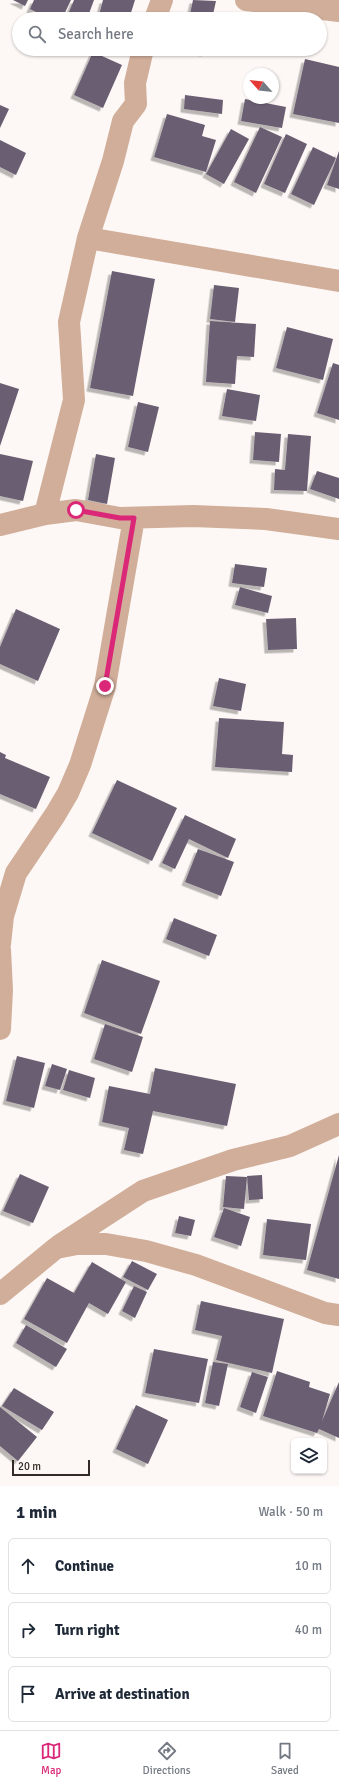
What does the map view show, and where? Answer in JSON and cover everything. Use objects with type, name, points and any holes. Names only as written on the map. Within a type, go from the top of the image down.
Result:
[{"type":"street","points":[[158,12],[162,0]]},
{"type":"street","points":[[246,0],[339,11]]},
{"type":"street","points":[[45,514],[74,400],[69,322],[88,238],[113,161],[123,121],[136,104],[136,83],[141,56]]},
{"type":"street","points":[[88,238],[339,281]]},
{"type":"street","points":[[0,524],[45,514],[76,510],[120,518],[192,516],[266,518],[339,529]]},
{"type":"street","points":[[0,944],[3,916],[16,873],[68,793],[80,765],[103,694],[134,518]]},
{"type":"street","points":[[0,950],[2,990],[0,1029]]},
{"type":"street","points":[[2,1289],[56,1248],[143,1191],[233,1160],[290,1146],[339,1124]]},
{"type":"street","points":[[56,1248],[77,1244],[106,1244],[146,1251],[196,1266],[325,1313],[339,1315]]},
{"type":"building","points":[[13,0],[28,0],[25,6]]},
{"type":"building","points":[[34,0],[71,0],[65,12],[36,12],[30,9]]},
{"type":"building","points":[[74,0],[94,0],[90,12],[69,12]]},
{"type":"building","points":[[103,0],[135,0],[131,12],[100,12]]},
{"type":"building","points":[[193,0],[216,1],[214,12],[190,12]]},
{"type":"building","points":[[91,56],[102,56],[122,65],[103,108],[74,95]]},
{"type":"building","points":[[305,59],[339,67],[339,123],[293,114]]},
{"type":"building","points":[[185,95],[223,100],[222,114],[184,109]]},
{"type":"building","points":[[244,104],[271,104],[286,107],[282,128],[241,121]]},
{"type":"building","points":[[0,105],[9,109],[0,128]]},
{"type":"building","points":[[167,114],[205,125],[202,136],[216,140],[206,172],[154,157]]},
{"type":"building","points":[[260,127],[282,137],[256,193],[234,182]]},
{"type":"building","points":[[231,129],[249,139],[224,184],[206,174]]},
{"type":"building","points":[[286,134],[307,144],[285,193],[264,184]]},
{"type":"building","points":[[0,140],[26,153],[16,175],[0,167]]},
{"type":"building","points":[[313,147],[336,158],[314,205],[291,194]]},
{"type":"building","points":[[339,151],[339,189],[327,185]]},
{"type":"building","points":[[112,271],[155,279],[133,396],[90,388]]},
{"type":"building","points":[[214,285],[239,288],[235,322],[210,319]]},
{"type":"building","points":[[210,321],[256,324],[254,357],[237,356],[235,384],[206,382]]},
{"type":"building","points":[[287,327],[333,339],[323,380],[276,368]]},
{"type":"building","points":[[333,363],[339,365],[339,420],[317,413]]},
{"type":"building","points":[[0,383],[19,389],[0,446]]},
{"type":"building","points":[[227,389],[260,395],[256,421],[222,416]]},
{"type":"building","points":[[138,402],[159,407],[148,452],[128,447]]},
{"type":"building","points":[[255,432],[281,434],[279,462],[253,460]]},
{"type":"building","points":[[288,434],[311,436],[307,491],[274,490],[275,469],[285,470]]},
{"type":"building","points":[[0,454],[33,461],[23,501],[0,496]]},
{"type":"building","points":[[96,454],[115,458],[107,504],[88,500]]},
{"type":"building","points":[[317,471],[339,478],[339,499],[310,489]]},
{"type":"building","points":[[235,564],[267,568],[264,587],[232,583]]},
{"type":"building","points":[[240,587],[272,596],[268,613],[235,605]]},
{"type":"building","points":[[16,609],[60,629],[38,681],[0,664],[0,647]]},
{"type":"building","points":[[296,618],[297,649],[268,650],[266,619]]},
{"type":"building","points":[[219,678],[246,684],[241,711],[213,706]]},
{"type":"building","points":[[219,718],[284,722],[282,754],[293,755],[292,772],[215,767]]},
{"type":"building","points":[[0,752],[6,755],[5,758],[50,777],[36,809],[0,794]]},
{"type":"building","points":[[117,780],[177,808],[152,861],[92,833]]},
{"type":"building","points":[[185,815],[236,839],[228,858],[189,839],[175,869],[162,863]]},
{"type":"building","points":[[198,849],[234,862],[221,896],[185,882]]},
{"type":"building","points":[[174,918],[217,935],[209,956],[166,939]]},
{"type":"building","points":[[102,960],[160,981],[141,1034],[84,1013]]},
{"type":"building","points":[[105,1024],[143,1037],[132,1072],[94,1059]]},
{"type":"building","points":[[17,1056],[45,1063],[34,1108],[6,1101]]},
{"type":"building","points":[[52,1064],[67,1069],[60,1090],[45,1086]]},
{"type":"building","points":[[155,1068],[236,1084],[227,1126],[153,1111],[143,1154],[124,1150],[129,1128],[102,1122],[109,1086],[150,1094]]},
{"type":"building","points":[[69,1070],[95,1078],[90,1098],[63,1090]]},
{"type":"building","points":[[339,1155],[339,1279],[307,1270]]},
{"type":"building","points":[[20,1174],[49,1187],[33,1223],[3,1211]]},
{"type":"building","points":[[262,1175],[263,1199],[249,1200],[247,1176]]},
{"type":"building","points":[[226,1176],[247,1177],[244,1209],[223,1207]]},
{"type":"building","points":[[224,1208],[250,1217],[241,1246],[214,1237]]},
{"type":"building","points":[[179,1216],[195,1220],[191,1236],[175,1233]]},
{"type":"building","points":[[267,1219],[311,1224],[306,1260],[263,1255]]},
{"type":"building","points":[[132,1261],[157,1274],[148,1290],[123,1277]]},
{"type":"building","points":[[92,1262],[126,1282],[108,1314],[89,1303],[67,1343],[24,1319],[47,1278],[74,1293]]},
{"type":"building","points":[[134,1286],[147,1292],[135,1318],[122,1311]]},
{"type":"building","points":[[201,1301],[284,1319],[272,1373],[216,1360],[222,1336],[195,1330]]},
{"type":"building","points":[[26,1325],[67,1349],[56,1367],[16,1343]]},
{"type":"building","points":[[154,1349],[208,1359],[199,1403],[145,1393]]},
{"type":"building","points":[[213,1362],[228,1364],[219,1406],[205,1403]]},
{"type":"building","points":[[277,1371],[310,1382],[309,1387],[330,1394],[322,1421],[339,1382],[339,1438],[319,1429],[317,1433],[263,1416]]},
{"type":"building","points":[[252,1372],[268,1377],[256,1413],[240,1407]]},
{"type":"building","points":[[14,1388],[54,1412],[42,1430],[2,1406]]},
{"type":"building","points":[[136,1405],[168,1420],[148,1464],[116,1449]]},
{"type":"building","points":[[0,1407],[37,1437],[18,1461],[0,1446]]},
{"type":"route","points":[[76,510],[120,518],[134,518],[105,686]]}]
